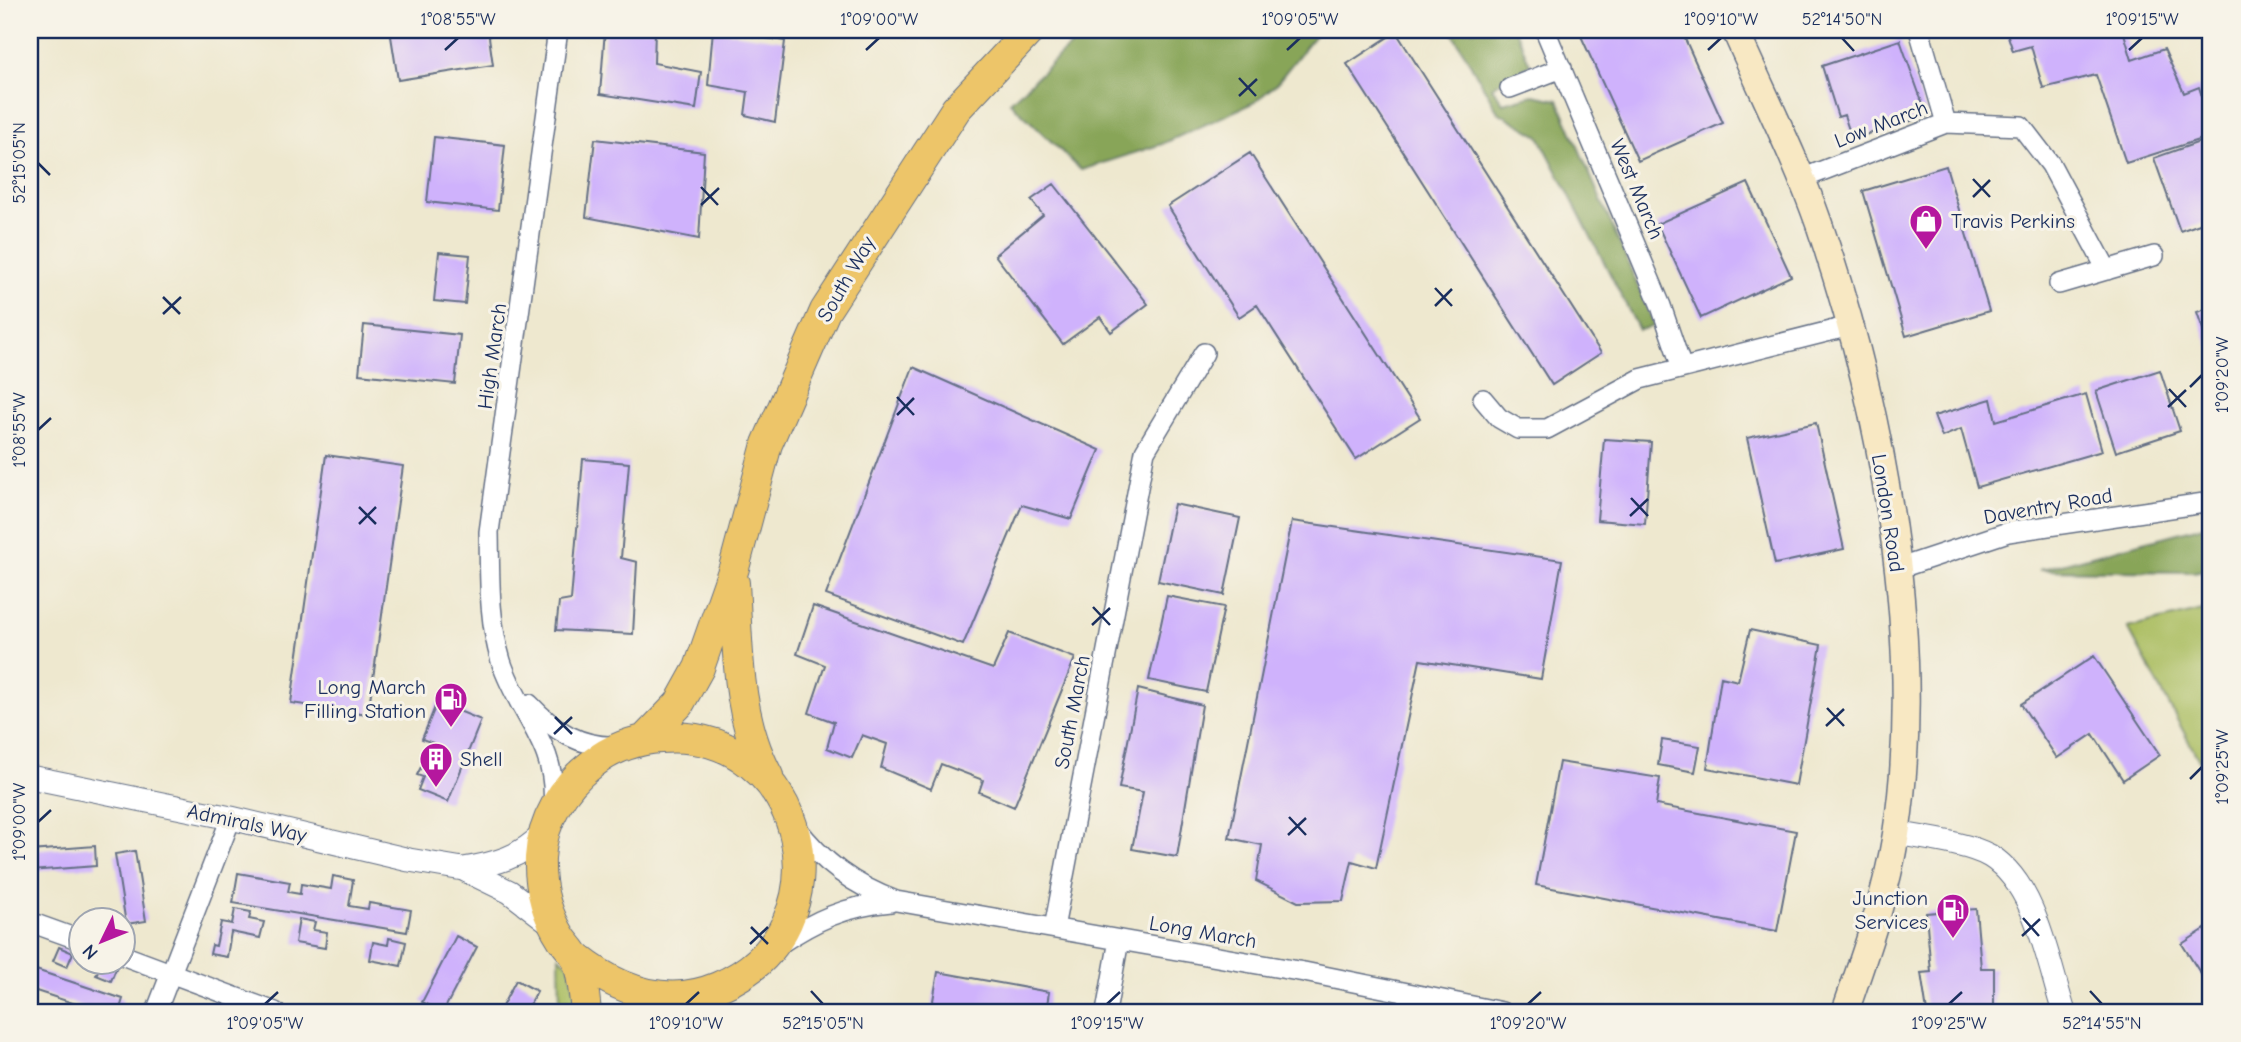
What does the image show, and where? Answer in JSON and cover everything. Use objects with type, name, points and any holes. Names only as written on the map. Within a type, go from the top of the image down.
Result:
[{"type":"main road","name":"South Way","points":[[549,822],[582,771],[634,742],[679,704],[693,682],[734,568],[767,444],[825,311],[956,109],[1031,30]]},
{"type":"main road","name":"London Road","points":[[1735,30],[1818,222],[1850,326],[1878,450],[1906,644],[1904,747],[1896,832],[1883,896],[1845,1012]]},
{"type":"main road","name":"South Way","points":[[734,568],[744,711],[757,755],[777,793]]},
{"type":"main road","points":[[634,742],[675,737],[705,741],[733,752],[757,770],[777,793],[793,823],[800,857],[799,890],[789,922],[771,950],[695,1012]]},
{"type":"main road","points":[[549,822],[541,880],[554,925],[576,957],[603,979],[636,993],[670,997],[704,993],[736,980]]},
{"type":"main road","points":[[576,957],[586,1012]]},
{"type":"street","name":"High March","points":[[549,822],[552,765],[501,660],[490,614],[489,532],[558,30]]},
{"type":"street","name":"West March","points":[[1545,30],[1661,306],[1682,368]]},
{"type":"street","points":[[1919,30],[1945,123]]},
{"type":"street","points":[[1510,88],[1562,68]]},
{"type":"street","name":"Low March","points":[[1801,179],[1945,123],[2021,126],[2051,164],[2107,270]]},
{"type":"street","points":[[2059,284],[2154,256]]},
{"type":"street","points":[[1483,399],[1499,418],[1518,429],[1546,429],[1640,379],[1850,326]]},
{"type":"street","name":"South March","points":[[1054,928],[1145,452],[1204,353]]},
{"type":"street","name":"Daventry Road","points":[[1897,569],[2007,532],[2211,502]]},
{"type":"street","name":"High March","points":[[512,686],[543,720],[560,732],[594,745],[634,742]]},
{"type":"street","name":"Admirals Way","points":[[30,777],[231,818],[409,860],[463,869],[510,892],[554,925]]},
{"type":"street","points":[[156,1012],[231,818]]},
{"type":"street","name":"Admirals Way","points":[[463,869],[508,859],[532,845],[549,822]]},
{"type":"street","name":"Long March","points":[[793,823],[833,869],[869,891],[896,901],[1304,972],[1502,1012]]},
{"type":"street","points":[[1896,832],[1987,855],[2009,870],[2023,888],[2064,1012]]},
{"type":"street","name":"Long March","points":[[771,950],[827,915],[845,908],[896,901]]},
{"type":"street","points":[[30,922],[66,935]]},
{"type":"street","points":[[1107,1012],[1119,940]]},
{"type":"street","points":[[136,960],[275,1012]]},
{"type":"green space","points":[[1087,30],[1319,30],[1276,84],[1255,102],[1162,144],[1081,170],[1010,102]]},
{"type":"green space","points":[[1451,30],[1515,30],[1530,64],[1492,87],[1503,103],[1533,95],[1558,100],[1655,326],[1639,330],[1539,136],[1498,112]]},
{"type":"green space","points":[[2211,524],[2211,569],[2193,572],[2039,570]]},
{"type":"green space","points":[[2211,608],[2211,783],[2128,628]]},
{"type":"green space","points":[[559,956],[569,964],[579,1012],[556,1012],[560,1004]]},
{"type":"building","points":[[390,30],[488,30],[493,65],[398,80]]},
{"type":"building","points":[[605,30],[655,30],[654,63],[701,72],[696,109],[600,94]]},
{"type":"building","points":[[713,30],[785,41],[775,122],[745,115],[748,92],[708,85]]},
{"type":"building","points":[[1596,30],[1681,30],[1723,123],[1638,161],[1581,36]]},
{"type":"building","points":[[2006,30],[2123,30],[2132,60],[2164,49],[2184,93],[2199,87],[2211,125],[2211,136],[2126,163],[2096,75],[2043,88],[2031,46],[2013,51]]},
{"type":"building","points":[[1396,32],[1601,353],[1552,385],[1347,64]]},
{"type":"building","points":[[1900,40],[1927,116],[1852,139],[1844,115],[1838,117],[1822,66]]},
{"type":"building","points":[[434,137],[505,145],[498,210],[427,202]]},
{"type":"building","points":[[2211,138],[2211,220],[2180,231],[2154,158]]},
{"type":"building","points":[[595,139],[704,152],[699,239],[586,217]]},
{"type":"building","points":[[1250,153],[1420,418],[1356,459],[1257,305],[1239,317],[1168,206]]},
{"type":"building","name":"Travis Perkins","points":[[1946,166],[1989,311],[1906,336],[1863,191]]},
{"type":"building","points":[[1748,183],[1791,276],[1701,318],[1657,224]]},
{"type":"building","points":[[1054,184],[1148,304],[1111,332],[1100,317],[1063,344],[995,255],[1043,215],[1031,200]]},
{"type":"building","points":[[439,252],[470,255],[465,304],[434,301]]},
{"type":"building","points":[[2211,307],[2211,352],[2197,312]]},
{"type":"building","points":[[364,325],[460,335],[455,384],[359,374]]},
{"type":"building","points":[[913,367],[1100,450],[1071,519],[1022,505],[963,645],[826,595]]},
{"type":"building","points":[[2160,370],[2180,431],[2116,452],[2096,391]]},
{"type":"building","points":[[2086,394],[2102,451],[1977,487],[1961,429],[1942,437],[1934,416],[1991,399],[1996,421]]},
{"type":"building","points":[[1816,423],[1844,549],[1775,564],[1747,438]]},
{"type":"building","points":[[1604,439],[1651,442],[1645,524],[1597,520]]},
{"type":"building","points":[[326,455],[403,466],[368,714],[291,703]]},
{"type":"building","points":[[583,459],[629,463],[621,558],[637,562],[633,634],[556,630],[559,602],[571,600]]},
{"type":"building","points":[[1174,504],[1240,518],[1224,595],[1158,581]]},
{"type":"building","points":[[1292,521],[1562,560],[1541,679],[1420,660],[1376,868],[1352,861],[1343,901],[1298,902],[1256,881],[1262,845],[1229,838]]},
{"type":"building","points":[[1167,596],[1224,607],[1206,692],[1149,680]]},
{"type":"building","points":[[813,606],[993,669],[1009,633],[1075,658],[1014,807],[979,792],[983,780],[941,764],[931,789],[881,768],[887,744],[862,735],[852,758],[827,748],[834,722],[809,713],[825,665],[797,654]]},
{"type":"building","points":[[1750,630],[1821,645],[1796,785],[1707,768],[1721,677],[1738,681]]},
{"type":"building","points":[[2094,656],[2160,755],[2123,780],[2093,734],[2057,758],[2021,704]]},
{"type":"building","points":[[1138,689],[1202,705],[1177,857],[1132,849],[1143,792],[1119,788]]},
{"type":"building","name":"Long March Filling Station","points":[[437,702],[481,720],[448,802],[418,790],[423,777],[417,775],[433,743],[422,739]]},
{"type":"building","points":[[1662,740],[1700,746],[1695,772],[1658,765]]},
{"type":"building","points":[[1559,762],[1660,778],[1656,805],[1796,831],[1777,931],[1536,885]]},
{"type":"building","points":[[95,846],[96,866],[30,871],[30,851]]},
{"type":"building","points":[[135,851],[146,921],[136,922],[136,906],[123,906],[115,854]]},
{"type":"building","points":[[238,873],[290,882],[288,892],[300,894],[301,884],[331,889],[333,876],[353,880],[349,906],[368,909],[369,903],[411,910],[407,932],[233,903]]},
{"type":"building","points":[[235,909],[251,912],[249,919],[264,922],[260,938],[231,932],[227,957],[210,954],[212,945],[216,946],[221,922],[232,924]]},
{"type":"building","name":"Junction Services","points":[[1976,909],[1981,968],[1994,968],[1994,1012],[1927,1012],[1921,973],[1931,972],[1926,913]]},
{"type":"building","points":[[299,919],[315,922],[313,930],[327,932],[325,948],[295,943]]},
{"type":"building","points":[[2211,925],[2211,990],[2182,944]]},
{"type":"building","points":[[456,936],[477,947],[443,1012],[422,1002]]},
{"type":"building","points":[[389,938],[406,942],[401,966],[370,960],[373,942],[388,945]]},
{"type":"building","points":[[59,947],[66,950],[66,967],[53,961]]},
{"type":"building","points":[[30,968],[123,999],[119,1012],[100,1012],[30,989]]},
{"type":"building","points":[[938,972],[1049,992],[1046,1012],[931,1012]]},
{"type":"building","points":[[98,976],[113,976],[111,981]]},
{"type":"building","points":[[516,980],[537,991],[526,1012],[499,1012]]},
{"type":"building","points":[[205,1004],[220,1010],[202,1012]]},
{"type":"place","name":"Travis Perkins","points":[[1926,251]]},
{"type":"place","name":"Long March Filling Station","points":[[451,729]]},
{"type":"place","name":"Shell","points":[[436,789]]},
{"type":"place","name":"Junction Services","points":[[1953,940]]}]
